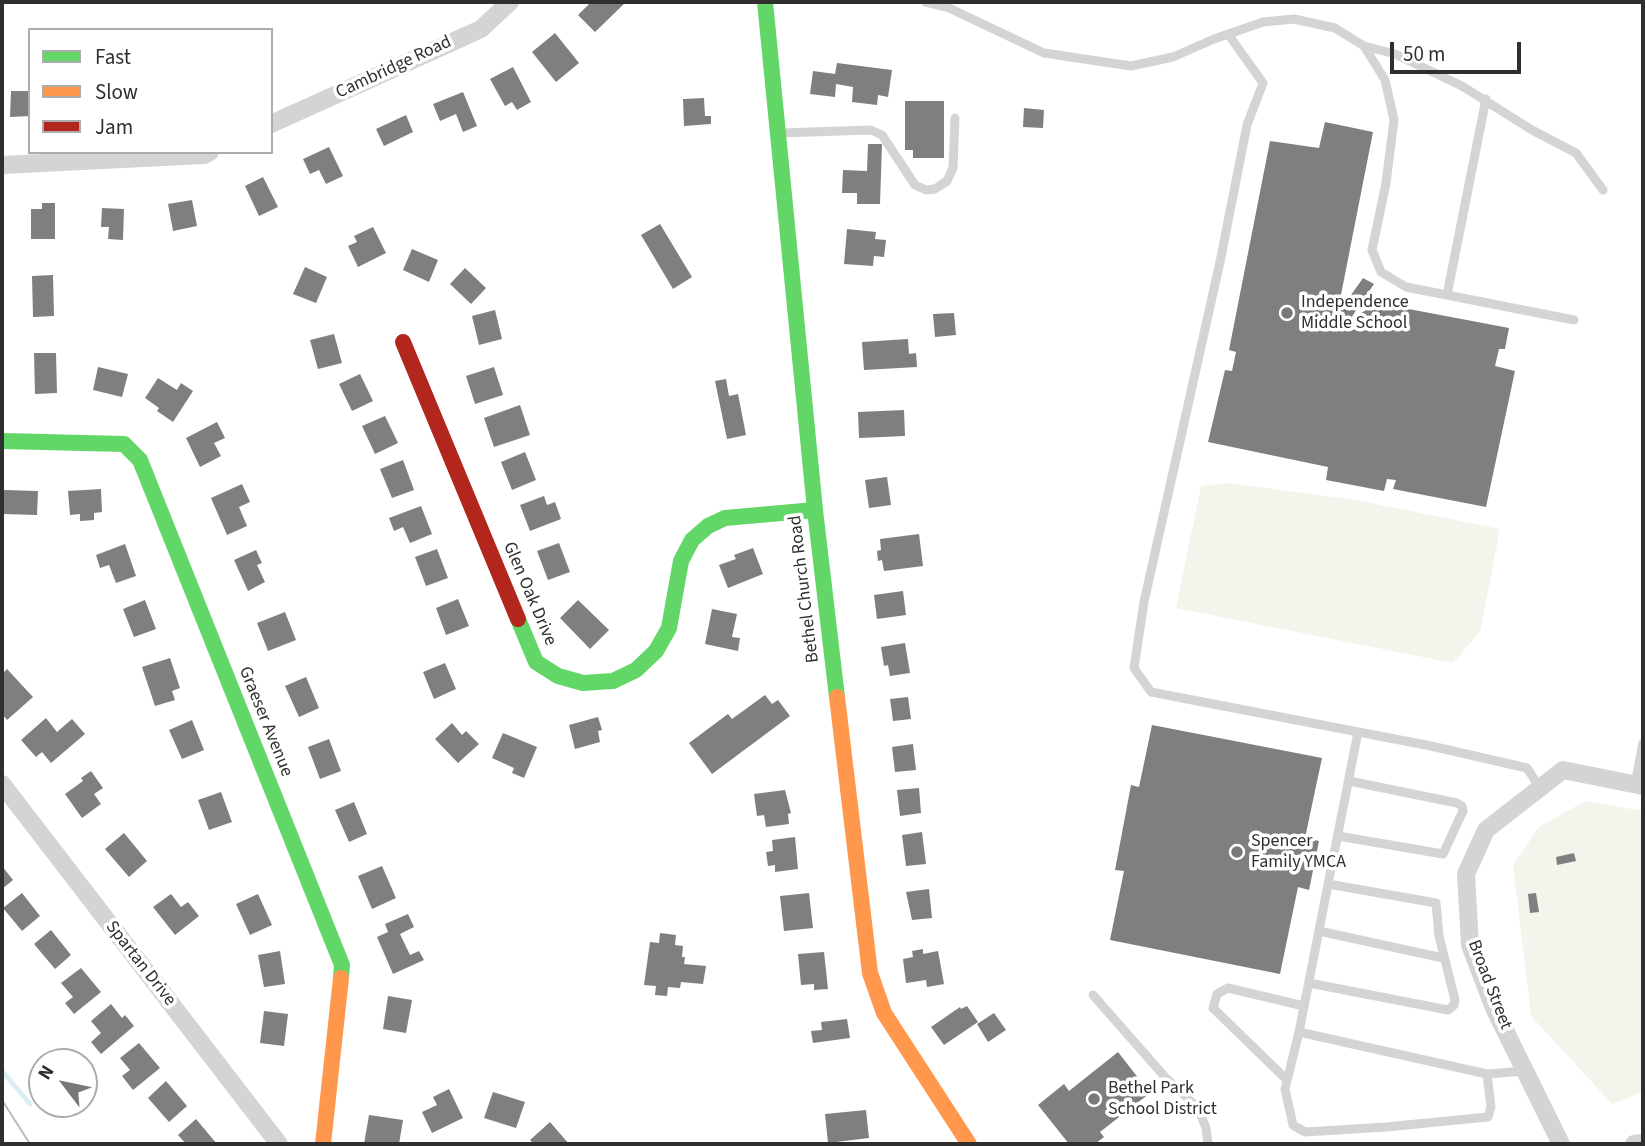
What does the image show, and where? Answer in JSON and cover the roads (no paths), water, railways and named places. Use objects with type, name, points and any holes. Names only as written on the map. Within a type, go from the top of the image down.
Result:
[{"type":"street","name":"Cambridge Road","points":[[273,123],[481,29],[510,2]]},
{"type":"street","name":"Bethel Church Road","points":[[765,2],[815,510],[870,973],[884,1013],[969,1144]]},
{"type":"street","points":[[2,165],[206,154]]},
{"type":"street","name":"Glen Oak Drive","points":[[403,342],[536,662],[558,676],[583,683],[613,681],[636,670],[656,651],[669,628],[681,561],[692,540],[708,526],[726,518],[815,510]]},
{"type":"street","name":"Graeser Avenue","points":[[2,441],[124,444],[140,460],[342,965],[323,1144]]},
{"type":"street","name":"Broad Street","points":[[1561,1144],[1494,1008],[1470,945],[1466,874],[1486,830],[1563,770],[1639,785]]},
{"type":"street","name":"Spartan Drive","points":[[2,784],[279,1144]]},
{"type":"street","points":[[1634,1144],[1643,1143]]},
{"type":"lane","points":[[925,2],[949,8],[1044,53],[1130,66],[1173,57],[1264,22],[1294,19],[1335,28],[1364,46],[1395,54],[1486,99],[1532,130],[1576,153],[1603,190]]},
{"type":"lane","points":[[1228,34],[1263,83],[1247,125],[1220,262],[1147,589],[1134,668],[1151,692],[1527,768],[1540,788]]},
{"type":"lane","points":[[1364,46],[1385,80],[1394,120],[1386,183],[1372,250],[1381,272],[1406,287],[1574,320]]},
{"type":"lane","points":[[1447,295],[1486,99]]},
{"type":"lane","points":[[778,133],[871,130],[881,135],[915,185],[926,190],[935,190],[947,181],[953,168],[955,118]]},
{"type":"lane","points":[[1358,732],[1299,1032],[1285,1089],[1293,1125],[1305,1132],[1488,1117],[1492,1107],[1487,1074]]},
{"type":"lane","points":[[1639,785],[1643,743]]},
{"type":"lane","points":[[1338,836],[1443,854],[1463,811],[1462,806],[1457,803],[1349,780]]},
{"type":"lane","points":[[1309,983],[1450,1009],[1455,1000],[1443,958],[1437,929],[1437,905],[1434,902],[1328,884]]},
{"type":"lane","points":[[1319,931],[1443,958]]},
{"type":"lane","points":[[1287,1080],[1213,1008],[1217,994],[1228,988],[1304,1006]]},
{"type":"lane","points":[[1093,995],[1165,1077],[1198,1108],[1206,1128],[1208,1144]]},
{"type":"lane","points":[[1299,1032],[1487,1074],[1525,1071]]},
{"type":"waterway","points":[[2,1071],[28,1102]]},
{"type":"tram line","points":[[2,1100],[30,1144]]},
{"type":"place","name":"Independence Middle School","points":[[1287,313]]},
{"type":"place","name":"Spencer Family YMCA","points":[[1237,852]]},
{"type":"place","name":"Bethel Park School District","points":[[1094,1099]]}]
